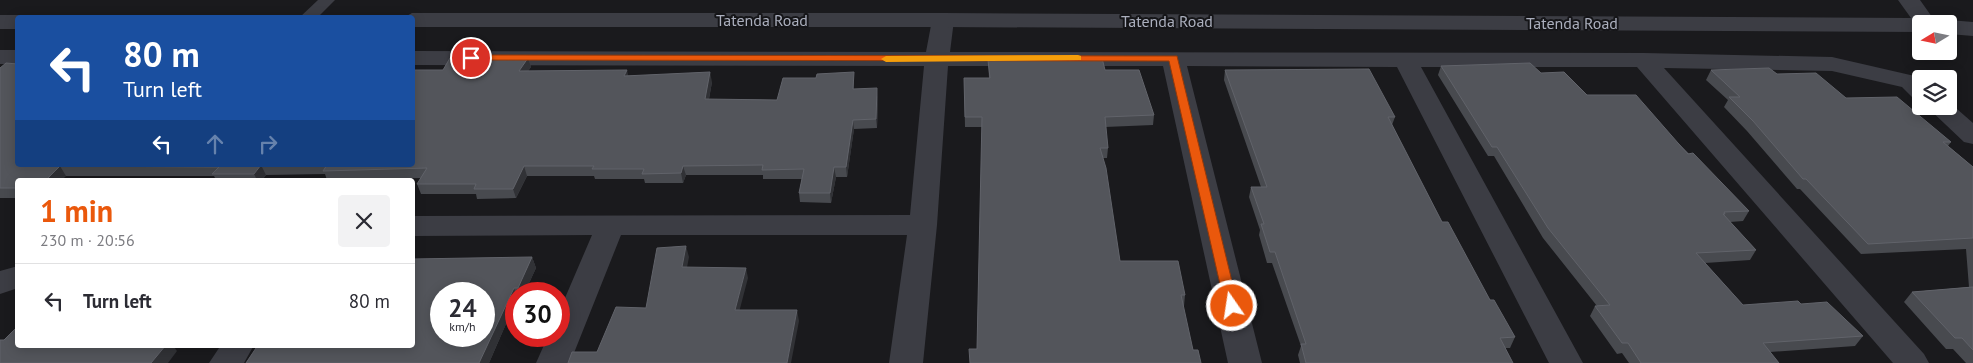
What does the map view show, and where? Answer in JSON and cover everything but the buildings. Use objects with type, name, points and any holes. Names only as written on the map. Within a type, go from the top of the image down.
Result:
[{"type":"street","points":[[1909,0],[1920,15]]},
{"type":"street","name":"Tatenda Road","points":[[415,20],[943,20],[1912,25]]},
{"type":"street","points":[[906,363],[923,225],[937,59],[943,20]]},
{"type":"street","points":[[0,22],[15,22]]},
{"type":"street","points":[[1958,28],[1973,29]]},
{"type":"street","points":[[0,57],[15,57]]},
{"type":"street","points":[[415,58],[1644,60],[1832,64],[1912,84]]},
{"type":"street","points":[[1173,58],[1245,363]]},
{"type":"street","points":[[1405,59],[1566,363]]},
{"type":"street","points":[[1644,60],[1912,363]]},
{"type":"street","points":[[1948,115],[1973,136]]},
{"type":"street","points":[[553,363],[611,225]]},
{"type":"street","points":[[415,226],[923,225]]},
{"type":"street","points":[[0,283],[15,277]]},
{"type":"street","points":[[226,363],[236,348]]},
{"type":"lane","points":[[310,15],[327,0]]},
{"type":"slow traffic","points":[[886,59],[1078,58]]},
{"type":"route","points":[[471,58],[1173,58],[1232,306]]}]
